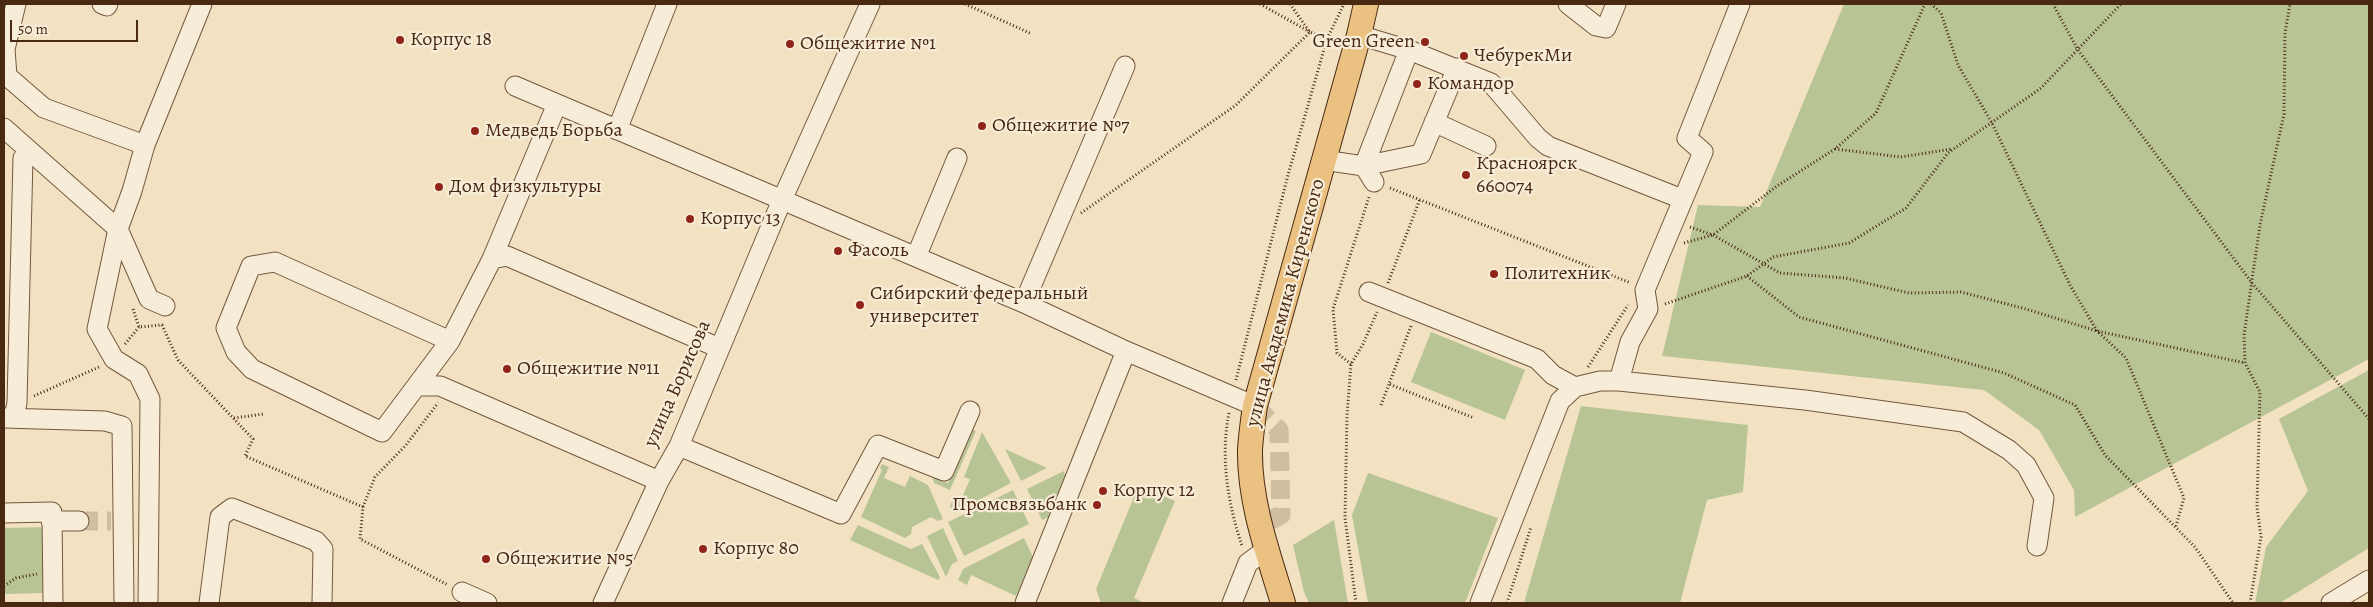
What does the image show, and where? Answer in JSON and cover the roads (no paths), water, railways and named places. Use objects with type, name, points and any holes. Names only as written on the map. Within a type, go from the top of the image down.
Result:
[{"type":"main road","name":"улица Академика Киренского","points":[[1283,603],[1260,526],[1252,488],[1250,449],[1255,406],[1359,35],[1366,4]]},
{"type":"street","points":[[16,4],[5,49],[7,76],[44,108],[145,145]]},
{"type":"street","points":[[102,4],[107,6],[108,4]]},
{"type":"street","points":[[148,603],[150,399],[138,374],[114,359],[97,329],[118,229],[132,191],[145,145],[202,4]]},
{"type":"street","points":[[617,130],[667,4]]},
{"type":"street","name":"улица Борисова","points":[[603,603],[659,481],[679,446],[782,200],[870,4]]},
{"type":"street","points":[[1568,4],[1596,26],[1606,28],[1616,4]]},
{"type":"street","points":[[1619,381],[1630,342],[1648,310],[1643,288],[1703,152],[1687,138],[1740,4]]},
{"type":"street","points":[[1359,35],[1409,50],[1490,83],[1538,138],[1548,146],[1682,199]]},
{"type":"street","points":[[1369,174],[1409,50]]},
{"type":"street","points":[[1024,303],[1125,66]]},
{"type":"street","points":[[1323,160],[1369,174],[1421,154],[1457,68]]},
{"type":"street","points":[[515,86],[1024,303],[1126,351],[1255,406]]},
{"type":"street","points":[[450,341],[275,262],[251,266],[226,328],[236,352],[252,369],[382,432],[450,341],[492,259],[557,104]]},
{"type":"street","points":[[1434,122],[1486,146]]},
{"type":"street","points":[[4,128],[118,229],[149,299],[166,306]]},
{"type":"street","points":[[23,158],[12,413],[104,421],[122,426],[117,521],[124,603]]},
{"type":"street","points":[[916,257],[957,158]]},
{"type":"street","points":[[492,259],[506,256],[719,348]]},
{"type":"street","points":[[1376,295],[1537,359],[1553,375],[1575,387]]},
{"type":"street","points":[[1025,603],[1126,351]]},
{"type":"street","points":[[1480,603],[1560,401],[1575,387],[1600,381],[1619,381],[1805,400],[1963,422],[2009,450],[2026,465],[2044,498],[2037,546]]},
{"type":"street","points":[[417,386],[440,386],[659,481]]},
{"type":"street","points":[[679,446],[841,514],[878,445],[944,471],[970,411]]},
{"type":"street","points":[[208,603],[220,517],[232,508],[316,540],[323,549],[322,603]]},
{"type":"street","points":[[4,513],[52,512],[53,603]]},
{"type":"street","points":[[51,521],[79,521]]},
{"type":"street","points":[[1232,603],[1248,563],[1267,549]]},
{"type":"street","points":[[2332,603],[2369,580]]},
{"type":"street","points":[[462,592],[487,603]]},
{"type":"tunnel","points":[[1255,406],[1279,430],[1281,515],[1260,526]]},
{"type":"tunnel","points":[[79,521],[111,521]]},
{"type":"place","name":"Корпус 18","points":[[400,40]]},
{"type":"place","name":"Green Green","points":[[1425,42]]},
{"type":"place","name":"Общежитие №1","points":[[790,44]]},
{"type":"place","name":"ЧебурекМи","points":[[1464,56]]},
{"type":"place","name":"Командор","points":[[1417,84]]},
{"type":"place","name":"Общежитие №7","points":[[982,126]]},
{"type":"place","name":"Медведь Борьба","points":[[475,131]]},
{"type":"place","name":"Красноярск 660074","points":[[1466,175]]},
{"type":"place","name":"Дом физкультуры","points":[[439,187]]},
{"type":"place","name":"Корпус 13","points":[[690,219]]},
{"type":"place","name":"Фасоль","points":[[838,251]]},
{"type":"place","name":"Политехник","points":[[1494,274]]},
{"type":"place","name":"Сибирский федеральный университет","points":[[860,305]]},
{"type":"place","name":"Общежитие №11","points":[[507,369]]},
{"type":"place","name":"Корпус 12","points":[[1103,491]]},
{"type":"place","name":"Промсвязьбанк","points":[[1097,505]]},
{"type":"place","name":"Корпус 80","points":[[703,549]]},
{"type":"place","name":"Общежитие №5","points":[[486,559]]}]
